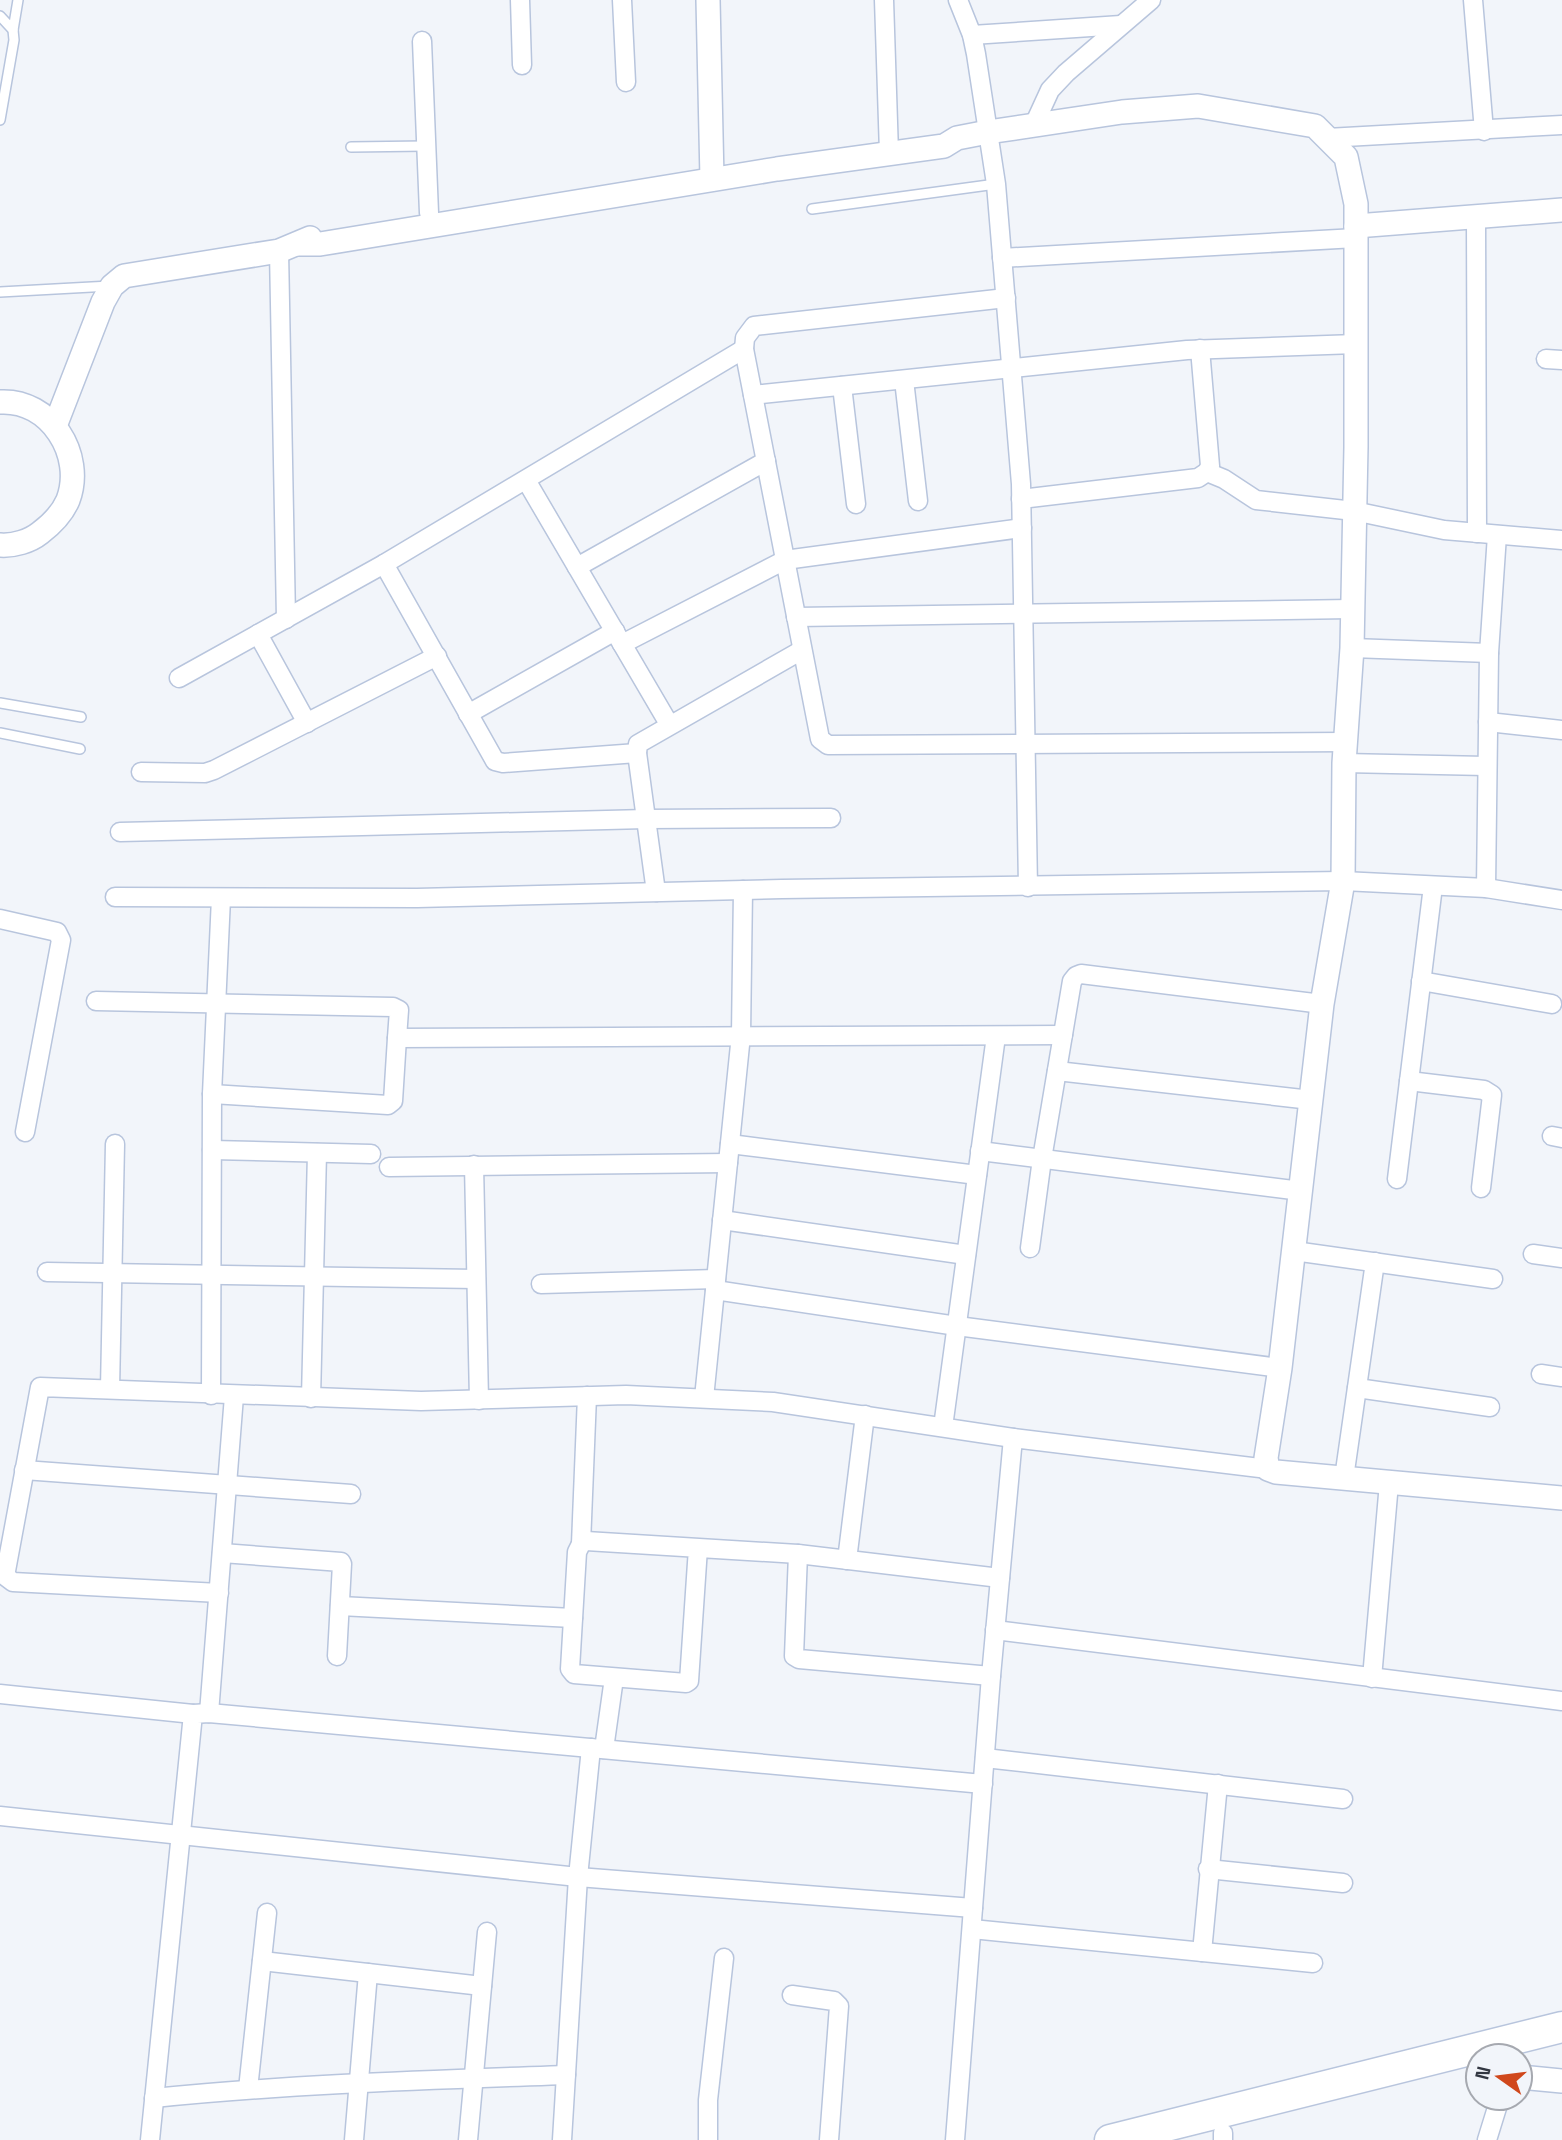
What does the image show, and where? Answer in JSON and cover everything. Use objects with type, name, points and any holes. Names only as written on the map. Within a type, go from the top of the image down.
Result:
[{"type":"highway","points":[[1110,2140],[1562,2027]]},
{"type":"highway","points":[[1534,2052],[1562,2045]]},
{"type":"highway","points":[[1191,2140],[1223,2136],[1464,2071]]},
{"type":"street","points":[[520,0],[522,65]]},
{"type":"street","points":[[622,0],[626,82]]},
{"type":"street","points":[[708,0],[711,173]]},
{"type":"street","points":[[884,0],[888,147]]},
{"type":"street","points":[[958,0],[972,34],[996,184],[1012,369],[1022,528],[1028,887]]},
{"type":"street","points":[[1032,127],[1050,90],[1151,0]]},
{"type":"street","points":[[1473,0],[1484,131]]},
{"type":"street","points":[[972,34],[1121,25]]},
{"type":"street","points":[[422,41],[429,213]]},
{"type":"street","points":[[55,426],[103,302],[112,286],[124,276],[488,218],[711,173],[888,147],[944,146],[957,138],[988,132],[1122,112],[1198,106],[1315,126],[1346,157],[1356,204],[1352,648],[1345,752],[1343,881],[1322,1004],[1280,1368],[1266,1458],[1268,1469]]},
{"type":"street","points":[[1327,138],[1562,125]]},
{"type":"street","points":[[288,248],[329,230],[626,178],[711,173]]},
{"type":"street","points":[[1002,258],[1356,232],[1476,217],[1562,210]]},
{"type":"street","points":[[1476,217],[1477,533]]},
{"type":"street","points":[[286,619],[288,248]]},
{"type":"street","points":[[1006,298],[754,327],[745,338],[744,349],[802,650],[823,743],[1025,744],[1345,752],[1486,766]]},
{"type":"street","points":[[753,395],[1200,349],[1356,344]]},
{"type":"street","points":[[179,678],[384,564],[744,349]]},
{"type":"street","points":[[1021,499],[1198,478],[1207,472],[1210,466],[1200,349]]},
{"type":"street","points":[[904,380],[918,500]]},
{"type":"street","points":[[842,386],[856,504]]},
{"type":"street","points":[[0,402],[10,402],[34,410],[55,426],[68,449],[73,475],[68,501],[54,523],[32,539],[2,550]]},
{"type":"street","points":[[577,567],[766,461]]},
{"type":"street","points":[[1207,472],[1224,479],[1256,500],[1354,511],[1422,526],[1562,540]]},
{"type":"street","points":[[526,480],[669,724]]},
{"type":"street","points":[[468,714],[618,638],[785,561],[1022,528]]},
{"type":"street","points":[[1486,888],[1489,653],[1497,535]]},
{"type":"street","points":[[384,564],[491,758],[503,763],[637,753]]},
{"type":"street","points":[[796,617],[1351,609]]},
{"type":"street","points":[[258,634],[307,723]]},
{"type":"street","points":[[1352,648],[1489,653]]},
{"type":"street","points":[[656,892],[638,744],[802,650]]},
{"type":"street","points":[[141,772],[205,773],[437,656]]},
{"type":"street","points":[[1488,722],[1562,730]]},
{"type":"street","points":[[120,832],[646,819],[831,818]]},
{"type":"street","points":[[115,897],[417,898],[1343,881],[1486,888],[1562,900]]},
{"type":"street","points":[[1397,1179],[1433,886]]},
{"type":"street","points":[[704,1398],[741,1035],[743,890]]},
{"type":"street","points":[[211,1395],[212,1094],[221,898]]},
{"type":"street","points":[[0,919],[57,932],[61,940],[25,1132]]},
{"type":"street","points":[[1030,1248],[1072,981],[1076,976],[1082,974],[1322,1004]]},
{"type":"street","points":[[1422,981],[1552,1004]]},
{"type":"street","points":[[96,1000],[393,1007],[399,1010],[393,1101],[388,1105],[212,1094]]},
{"type":"street","points":[[397,1038],[1063,1035]]},
{"type":"street","points":[[943,1427],[996,1036]]},
{"type":"street","points":[[1057,1071],[1311,1100]]},
{"type":"street","points":[[1409,1081],[1484,1090],[1492,1095],[1481,1188]]},
{"type":"street","points":[[110,1390],[115,1144]]},
{"type":"street","points":[[730,1144],[977,1175]]},
{"type":"street","points":[[212,1150],[371,1154]]},
{"type":"street","points":[[980,1151],[1300,1191]]},
{"type":"street","points":[[311,1398],[317,1153]]},
{"type":"street","points":[[389,1167],[728,1163]]},
{"type":"street","points":[[474,1166],[479,1400]]},
{"type":"street","points":[[722,1220],[966,1255]]},
{"type":"street","points":[[1294,1251],[1493,1279]]},
{"type":"street","points":[[1533,1254],[1562,1258]]},
{"type":"street","points":[[1344,1478],[1375,1262]]},
{"type":"street","points":[[47,1272],[476,1279]]},
{"type":"street","points":[[541,1284],[715,1285],[957,1326],[1280,1368]]},
{"type":"street","points":[[1541,1374],[1562,1377]]},
{"type":"street","points":[[219,1593],[13,1583],[5,1576],[40,1387],[421,1401],[626,1395],[773,1402],[1013,1438],[1276,1472],[1562,1498]]},
{"type":"street","points":[[1357,1388],[1490,1407]]},
{"type":"street","points":[[150,2140],[180,1834],[219,1593],[234,1396]]},
{"type":"street","points":[[587,1396],[581,1544],[577,1552],[570,1669],[574,1674],[686,1683],[689,1681],[698,1548]]},
{"type":"street","points":[[847,1560],[865,1415]]},
{"type":"street","points":[[955,2140],[991,1676],[1013,1438]]},
{"type":"street","points":[[24,1470],[351,1494]]},
{"type":"street","points":[[1372,1678],[1389,1483]]},
{"type":"street","points":[[581,1544],[586,1541],[798,1554],[1000,1578]]},
{"type":"street","points":[[222,1553],[341,1562],[337,1656]]},
{"type":"street","points":[[798,1554],[794,1656],[799,1659],[991,1676]]},
{"type":"street","points":[[340,1606],[573,1618]]},
{"type":"street","points":[[995,1630],[1562,1701]]},
{"type":"street","points":[[562,2140],[579,1877],[597,1749],[614,1678]]},
{"type":"street","points":[[0,1694],[983,1784]]},
{"type":"street","points":[[985,1758],[1343,1799]]},
{"type":"street","points":[[1202,1952],[1217,1784]]},
{"type":"street","points":[[0,1816],[579,1877],[973,1908]]},
{"type":"street","points":[[1208,1869],[1343,1883]]},
{"type":"street","points":[[247,2088],[267,1913]]},
{"type":"street","points":[[972,1929],[1313,1963]]},
{"type":"street","points":[[468,2140],[487,1932]]},
{"type":"street","points":[[708,2140],[708,2100],[724,1958]]},
{"type":"street","points":[[262,1961],[482,1986]]},
{"type":"street","points":[[354,2140],[368,1973]]},
{"type":"street","points":[[792,1995],[834,2001],[839,2006],[829,2140]]},
{"type":"street","points":[[154,2098],[247,2088],[566,2075]]},
{"type":"street","points":[[1534,2078],[1562,2081]]},
{"type":"street","points":[[1486,2140],[1495,2112]]},
{"type":"lane","points":[[0,120],[18,0]]},
{"type":"lane","points":[[0,16],[13,30]]},
{"type":"lane","points":[[351,147],[425,146]]},
{"type":"lane","points":[[812,209],[996,184]]},
{"type":"lane","points":[[0,292],[112,286]]},
{"type":"lane","points":[[0,704],[81,718]]},
{"type":"lane","points":[[0,733],[80,749]]}]
